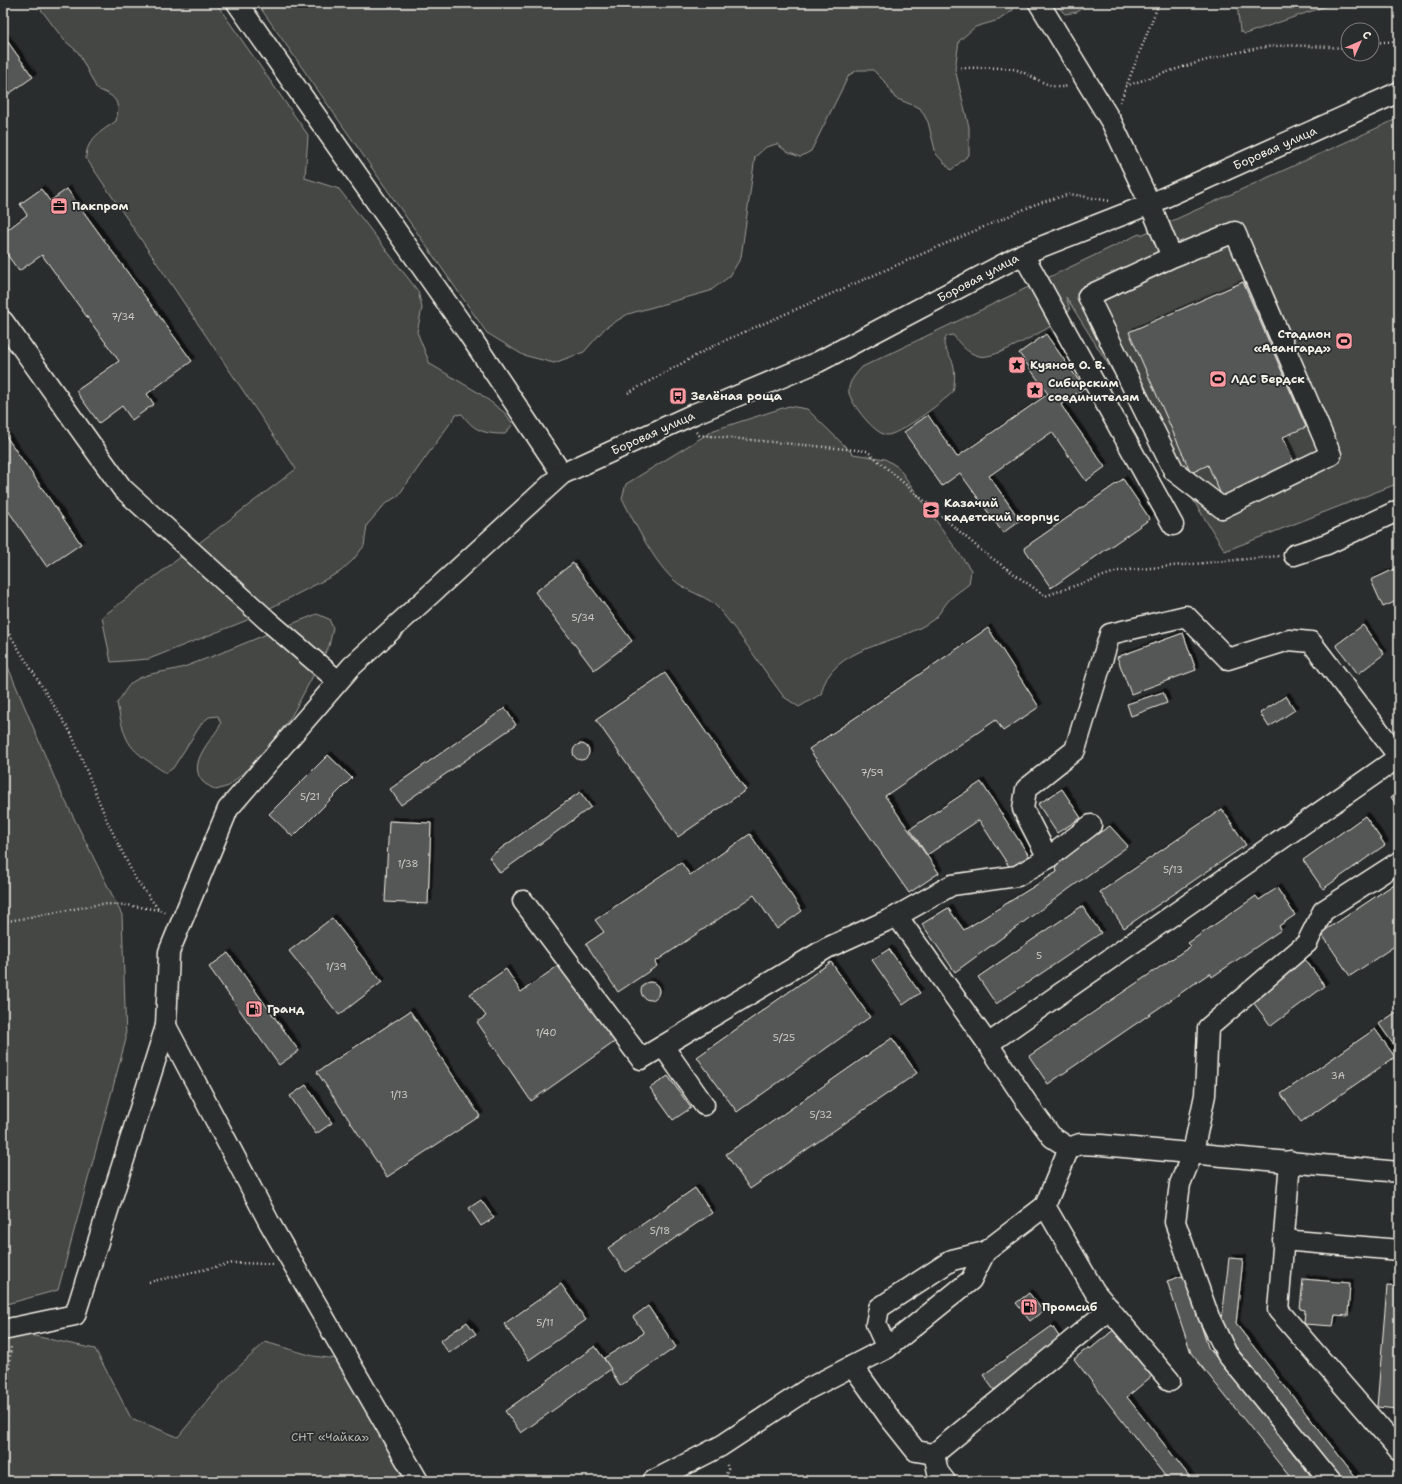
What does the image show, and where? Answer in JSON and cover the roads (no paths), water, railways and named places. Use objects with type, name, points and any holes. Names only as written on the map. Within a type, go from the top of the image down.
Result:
[{"type":"street","points":[[237,3],[470,336],[562,474]]},
{"type":"street","points":[[1039,3],[1112,123],[1150,204],[1172,257]]},
{"type":"street","name":"Боровая улица","points":[[166,1026],[169,952],[228,809],[356,662],[562,474],[678,421],[818,362],[1023,254],[1150,204],[1399,92]]},
{"type":"street","points":[[1235,232],[1331,455],[1222,508],[1174,472],[1088,296],[1172,257],[1235,232]]},
{"type":"street","points":[[1023,254],[1173,525]]},
{"type":"street","points":[[3,321],[122,488],[267,620],[338,681]]},
{"type":"street","points":[[1294,555],[1328,544],[1399,510]]},
{"type":"street","points":[[988,1044],[1399,757],[1311,642],[1289,640],[1228,659],[1186,616],[1110,634],[1075,750],[1026,789],[1023,809],[1048,858]]},
{"type":"street","points":[[523,902],[641,1059],[828,948],[897,916],[952,885],[1017,876],[1048,858],[1091,825]]},
{"type":"street","points":[[1330,1481],[1227,1354],[1209,1317],[1174,1222],[1180,1184],[1193,1152],[1205,1095],[1208,1028],[1307,943],[1323,911],[1399,862]]},
{"type":"street","points":[[897,916],[1052,1137],[1068,1148]]},
{"type":"street","points":[[166,1026],[269,1222],[418,1481]]},
{"type":"street","points":[[8,1329],[75,1315],[166,1026]]},
{"type":"street","points":[[663,1046],[704,1105]]},
{"type":"street","points":[[1068,1148],[1080,1144],[1193,1152],[1399,1172]]},
{"type":"street","points":[[887,1348],[876,1324],[879,1308],[952,1260],[985,1252],[1046,1206],[1068,1148]]},
{"type":"street","points":[[1290,1161],[1278,1310],[1399,1450]]},
{"type":"street","points":[[1046,1206],[1095,1292],[1170,1381]]},
{"type":"street","points":[[1283,1240],[1399,1250]]},
{"type":"street","points":[[653,1481],[721,1446],[806,1390],[887,1348],[971,1280],[985,1252]]},
{"type":"street","points":[[853,1366],[889,1417],[916,1451],[934,1454],[1110,1309]]},
{"type":"street","points":[[934,1454],[938,1472],[945,1481]]},
{"type":"place","name":"Пакпром","points":[[59,206]]},
{"type":"place","name":"Стадион «Авангард»","points":[[1344,341]]},
{"type":"place","name":"Куянов О. В.","points":[[1017,365]]},
{"type":"place","name":"ЛДС Бердск","points":[[1218,379]]},
{"type":"place","name":"Сибирским соединителям","points":[[1035,390]]},
{"type":"place","name":"Зелёная роща","points":[[678,396]]},
{"type":"place","name":"Казачий кадетский корпус","points":[[931,510]]},
{"type":"place","name":"Гранд","points":[[254,1009]]},
{"type":"place","name":"Промсиб","points":[[1029,1307]]},
{"type":"park label","name":"СНТ «Чайка»","points":[[330,1437]]}]
